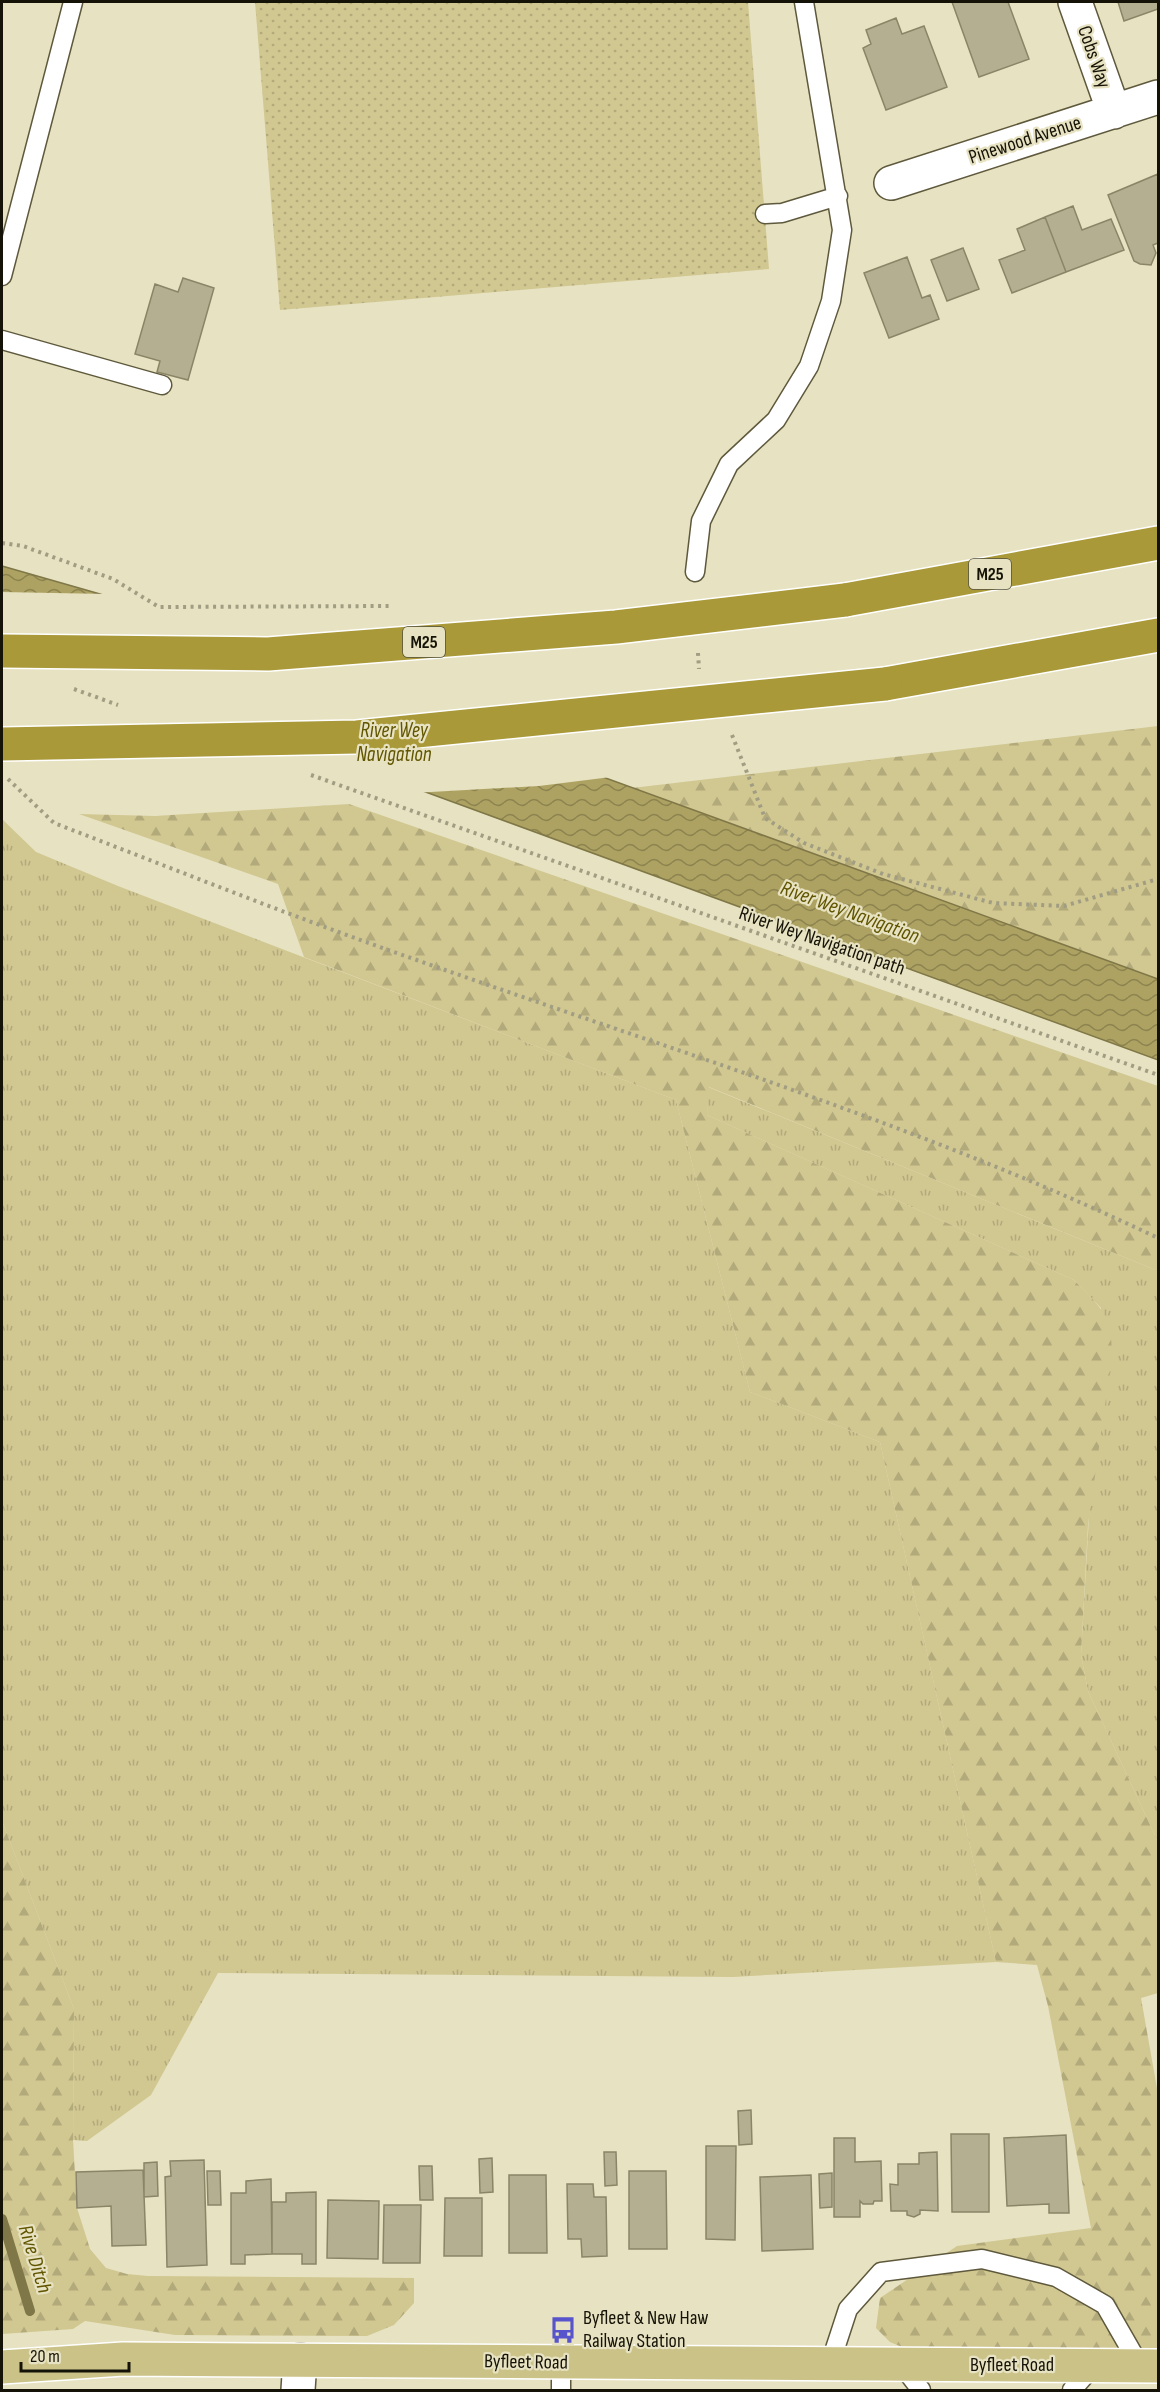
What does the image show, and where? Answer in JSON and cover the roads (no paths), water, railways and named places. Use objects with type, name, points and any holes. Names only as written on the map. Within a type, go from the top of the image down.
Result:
[{"type":"highway","name":"M25","points":[[2,651],[268,654],[616,627],[845,600],[1158,543]]},
{"type":"highway","points":[[2,744],[357,737],[885,684],[1158,635]]},
{"type":"main road","name":"Byfleet Road","points":[[2,2367],[123,2359],[299,2375],[561,2377],[830,2364],[1149,2366]]},
{"type":"street","name":"Cobs Way","points":[[1075,2],[1114,112]]},
{"type":"street","name":"Pinewood Avenue","points":[[891,183],[1158,96]]},
{"type":"lane","points":[[2,276],[73,2]]},
{"type":"lane","points":[[695,572],[701,521],[729,464],[776,420],[809,366],[831,301],[842,230],[804,2]]},
{"type":"lane","points":[[765,214],[782,213],[838,196]]},
{"type":"lane","points":[[2,340],[162,385]]},
{"type":"lane","points":[[830,2364],[848,2309],[881,2272],[982,2259],[1056,2277],[1105,2305],[1149,2366]]},
{"type":"lane","points":[[901,2364],[921,2391]]},
{"type":"lane","points":[[1072,2391],[1093,2366]]},
{"type":"water","name":"River Wey Navigation","points":[[2,566],[100,594],[1158,979],[1158,1060],[2,637]]},
{"type":"waterway","name":"Rive Ditch","points":[[2,2219],[30,2311]]},
{"type":"place","name":"Byfleet & New Haw Railway Station","points":[[563,2330]]}]
